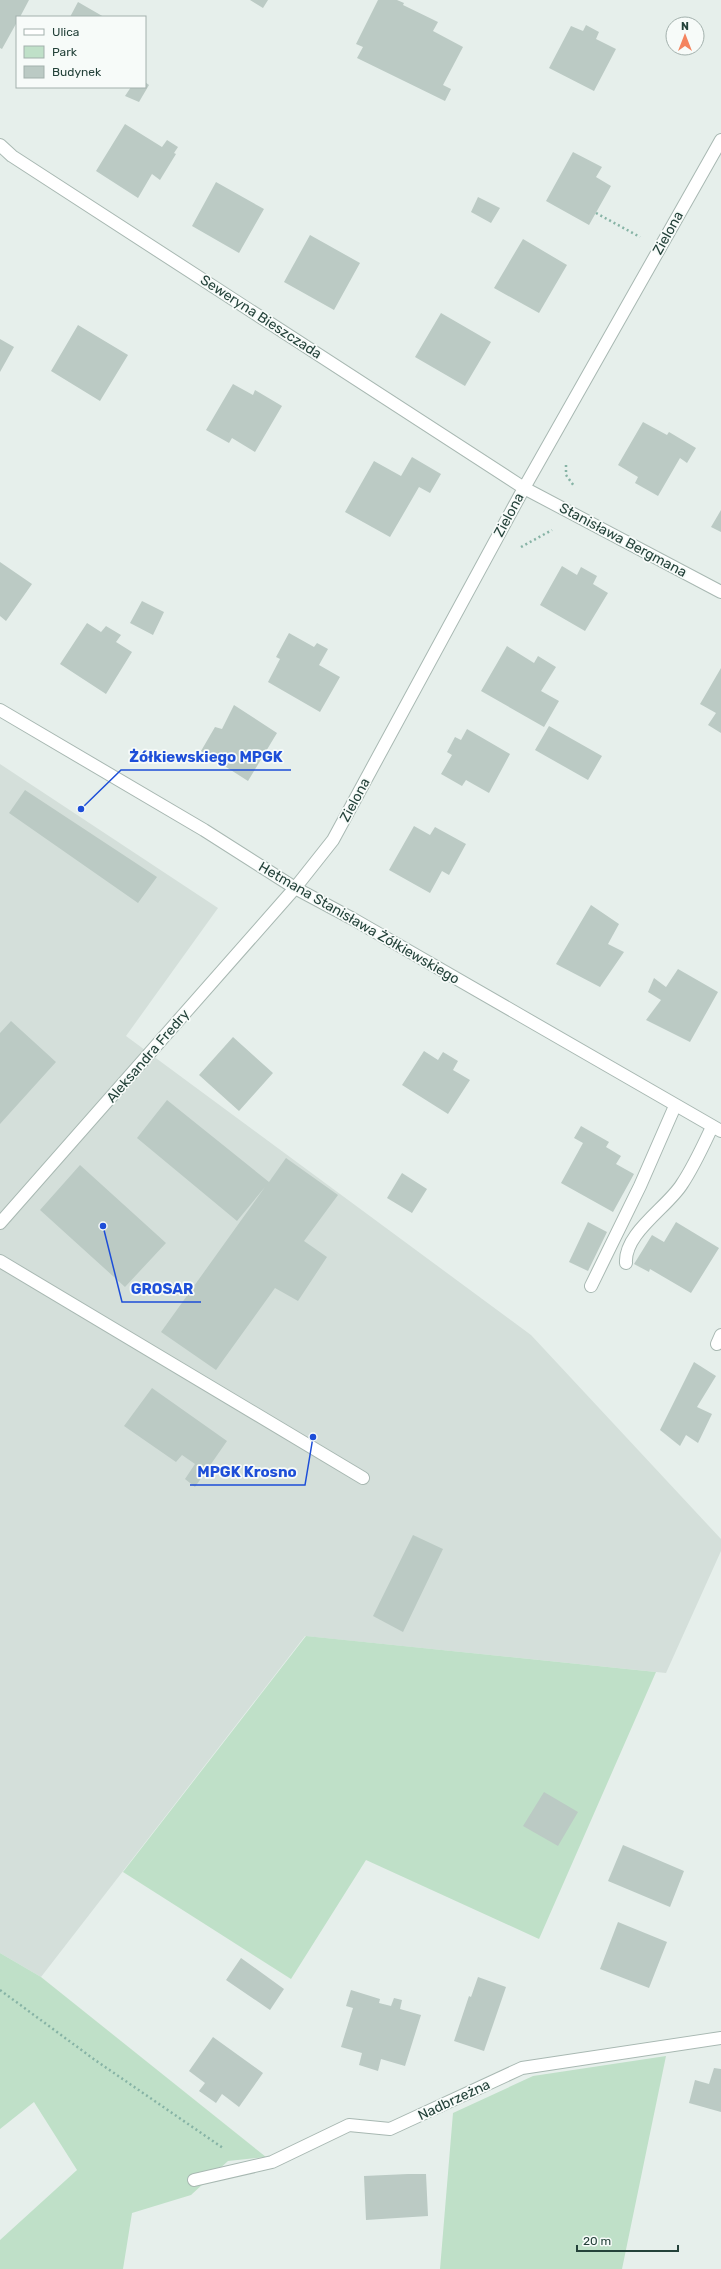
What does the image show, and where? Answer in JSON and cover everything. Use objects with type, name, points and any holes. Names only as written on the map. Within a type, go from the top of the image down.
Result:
[{"type":"street","name":"Zielona","points":[[295,888],[333,840],[524,488],[721,140]]},
{"type":"street","name":"Seweryna Bieszczada","points":[[0,144],[12,156],[524,488]]},
{"type":"street","name":"Stanisława Bergmana","points":[[524,488],[721,592]]},
{"type":"street","name":"Hetmana Stanisława Żółkiewskiego","points":[[0,710],[204,830],[295,888],[354,919],[717,1129]]},
{"type":"street","name":"Aleksandra Fredry","points":[[0,1223],[295,888]]},
{"type":"street","points":[[591,1286],[640,1186],[675,1106]]},
{"type":"street","points":[[626,1263],[626,1254],[641,1229],[682,1186],[717,1129]]},
{"type":"street","points":[[0,1260],[363,1478]]},
{"type":"street","name":"Nadbrzeżna","points":[[194,2180],[252,2168],[272,2162],[349,2125],[390,2129],[522,2068],[721,2038]]},
{"type":"path","points":[[596,213],[641,237]]},
{"type":"path","points":[[0,1990],[95,2060],[252,2168]]},
{"type":"shaded area","points":[[0,764],[218,908],[126,1036],[531,1335],[721,1539],[721,1551],[666,1673],[305,1636],[41,1977],[0,1953]]},
{"type":"green space","points":[[306,1636],[656,1672],[539,1939],[366,1860],[291,1979],[123,1872]]},
{"type":"green space","points":[[0,1953],[41,1977],[266,2157],[228,2161],[191,2195],[132,2213],[123,2269],[0,2269],[0,2240],[77,2170],[34,2102],[0,2129]]},
{"type":"green space","points":[[666,2056],[622,2269],[440,2269],[453,2113],[533,2076]]},
{"type":"building","points":[[0,0],[29,0],[21,16],[16,16],[16,24],[2,49],[0,48]]},
{"type":"building","points":[[250,0],[268,0],[263,8]]},
{"type":"building","points":[[378,0],[397,0],[404,3],[403,5],[438,22],[433,31],[463,47],[443,85],[451,89],[445,101],[357,58],[363,47],[356,44]]},
{"type":"building","points":[[78,2],[102,16],[71,16]]},
{"type":"building","points":[[586,25],[599,32],[596,39],[616,49],[594,91],[549,68],[571,26],[583,31]]},
{"type":"building","points":[[146,83],[149,85],[139,102],[125,96],[130,88],[146,88]]},
{"type":"building","points":[[125,124],[162,147],[167,140],[178,147],[174,153],[176,154],[160,180],[152,174],[138,198],[96,171]]},
{"type":"building","points":[[573,152],[602,167],[596,177],[611,186],[589,225],[546,201]]},
{"type":"building","points":[[216,182],[264,209],[239,253],[192,226]]},
{"type":"building","points":[[478,197],[500,208],[491,223],[471,212]]},
{"type":"building","points":[[310,235],[360,263],[334,310],[284,282]]},
{"type":"building","points":[[523,239],[567,265],[539,313],[494,288]]},
{"type":"building","points":[[441,313],[491,342],[465,386],[415,357]]},
{"type":"building","points":[[78,325],[128,355],[100,401],[51,371]]},
{"type":"building","points":[[0,339],[14,347],[0,372]]},
{"type":"building","points":[[233,384],[253,395],[255,390],[282,406],[255,452],[232,438],[229,443],[206,430]]},
{"type":"building","points":[[643,422],[667,435],[669,432],[696,448],[687,463],[680,458],[658,496],[635,483],[638,477],[618,465]]},
{"type":"building","points":[[412,457],[441,474],[430,493],[419,487],[390,537],[345,512],[374,461],[401,476]]},
{"type":"building","points":[[721,510],[721,532],[711,527]]},
{"type":"building","points":[[0,562],[32,584],[6,621],[0,616]]},
{"type":"building","points":[[562,566],[577,575],[581,567],[597,576],[593,584],[608,593],[585,631],[540,605]]},
{"type":"building","points":[[142,601],[164,612],[153,635],[130,623]]},
{"type":"building","points":[[87,623],[101,632],[106,626],[121,635],[116,642],[132,652],[106,694],[60,664]]},
{"type":"building","points":[[289,633],[314,647],[317,643],[328,649],[319,665],[340,677],[320,712],[268,682],[280,659],[276,657]]},
{"type":"building","points":[[507,646],[534,663],[538,656],[556,667],[541,691],[559,701],[544,727],[481,691]]},
{"type":"building","points":[[721,668],[721,733],[708,725],[716,713],[700,704]]},
{"type":"building","points":[[234,705],[277,733],[248,781],[201,751],[215,727],[222,729]]},
{"type":"building","points":[[549,726],[602,756],[588,780],[535,750]]},
{"type":"building","points":[[467,729],[510,754],[489,793],[466,780],[462,786],[441,774],[452,755],[447,752],[455,737],[461,740]]},
{"type":"building","points":[[25,790],[157,877],[138,903],[9,813]]},
{"type":"building","points":[[414,826],[430,835],[435,827],[466,844],[449,875],[442,871],[430,893],[389,870]]},
{"type":"building","points":[[591,905],[619,924],[608,944],[624,952],[600,987],[556,964]]},
{"type":"building","points":[[678,969],[718,992],[690,1042],[646,1020],[661,1000],[648,992],[654,978],[666,987]]},
{"type":"building","points":[[11,1021],[56,1062],[0,1124],[0,1033]]},
{"type":"building","points":[[233,1037],[273,1073],[239,1111],[199,1075]]},
{"type":"building","points":[[424,1051],[438,1060],[443,1052],[458,1061],[453,1070],[470,1080],[448,1114],[402,1085]]},
{"type":"building","points":[[167,1100],[269,1182],[286,1158],[338,1195],[304,1241],[327,1257],[298,1301],[275,1288],[216,1370],[161,1332],[265,1187],[237,1221],[137,1138]]},
{"type":"building","points":[[581,1126],[609,1142],[606,1147],[621,1156],[616,1164],[634,1174],[613,1212],[561,1183],[583,1143],[574,1138]]},
{"type":"building","points":[[80,1165],[166,1243],[125,1287],[40,1210]]},
{"type":"building","points":[[402,1173],[427,1189],[412,1213],[387,1198]]},
{"type":"building","points":[[588,1222],[607,1232],[588,1271],[569,1262]]},
{"type":"building","points":[[676,1222],[719,1248],[691,1293],[650,1269],[649,1272],[634,1264],[652,1235],[664,1242]]},
{"type":"building","points":[[694,1362],[716,1376],[697,1407],[712,1414],[698,1443],[686,1435],[680,1446],[660,1430]]},
{"type":"building","points":[[152,1388],[227,1441],[195,1487],[185,1479],[195,1464],[182,1455],[176,1462],[124,1426]]},
{"type":"building","points":[[413,1535],[443,1549],[403,1632],[373,1616]]},
{"type":"building","points":[[544,1792],[578,1812],[558,1846],[523,1826]]},
{"type":"building","points":[[623,1845],[684,1871],[670,1907],[608,1881]]},
{"type":"building","points":[[618,1922],[667,1942],[649,1988],[600,1969]]},
{"type":"building","points":[[241,1958],[284,1989],[270,2010],[226,1980]]},
{"type":"building","points":[[478,1977],[506,1987],[484,2051],[454,2041],[469,1996],[471,1997]]},
{"type":"building","points":[[351,1990],[380,1999],[379,2003],[391,2006],[394,1998],[402,2000],[400,2009],[421,2015],[405,2066],[381,2059],[378,2071],[359,2065],[362,2053],[341,2047],[353,2008],[346,2006]]},
{"type":"building","points":[[213,2037],[263,2073],[239,2107],[222,2094],[216,2103],[199,2091],[205,2083],[189,2071]]},
{"type":"building","points":[[714,2068],[721,2069],[721,2112],[689,2103],[695,2080],[709,2084]]},
{"type":"building","points":[[426,2174],[428,2216],[366,2220],[364,2176]]},
{"type":"place","name":"Żółkiewskiego MPGK","points":[[81,809]]},
{"type":"place","name":"GROSAR","points":[[103,1226]]},
{"type":"place","name":"MPGK Krosno","points":[[313,1437]]}]
